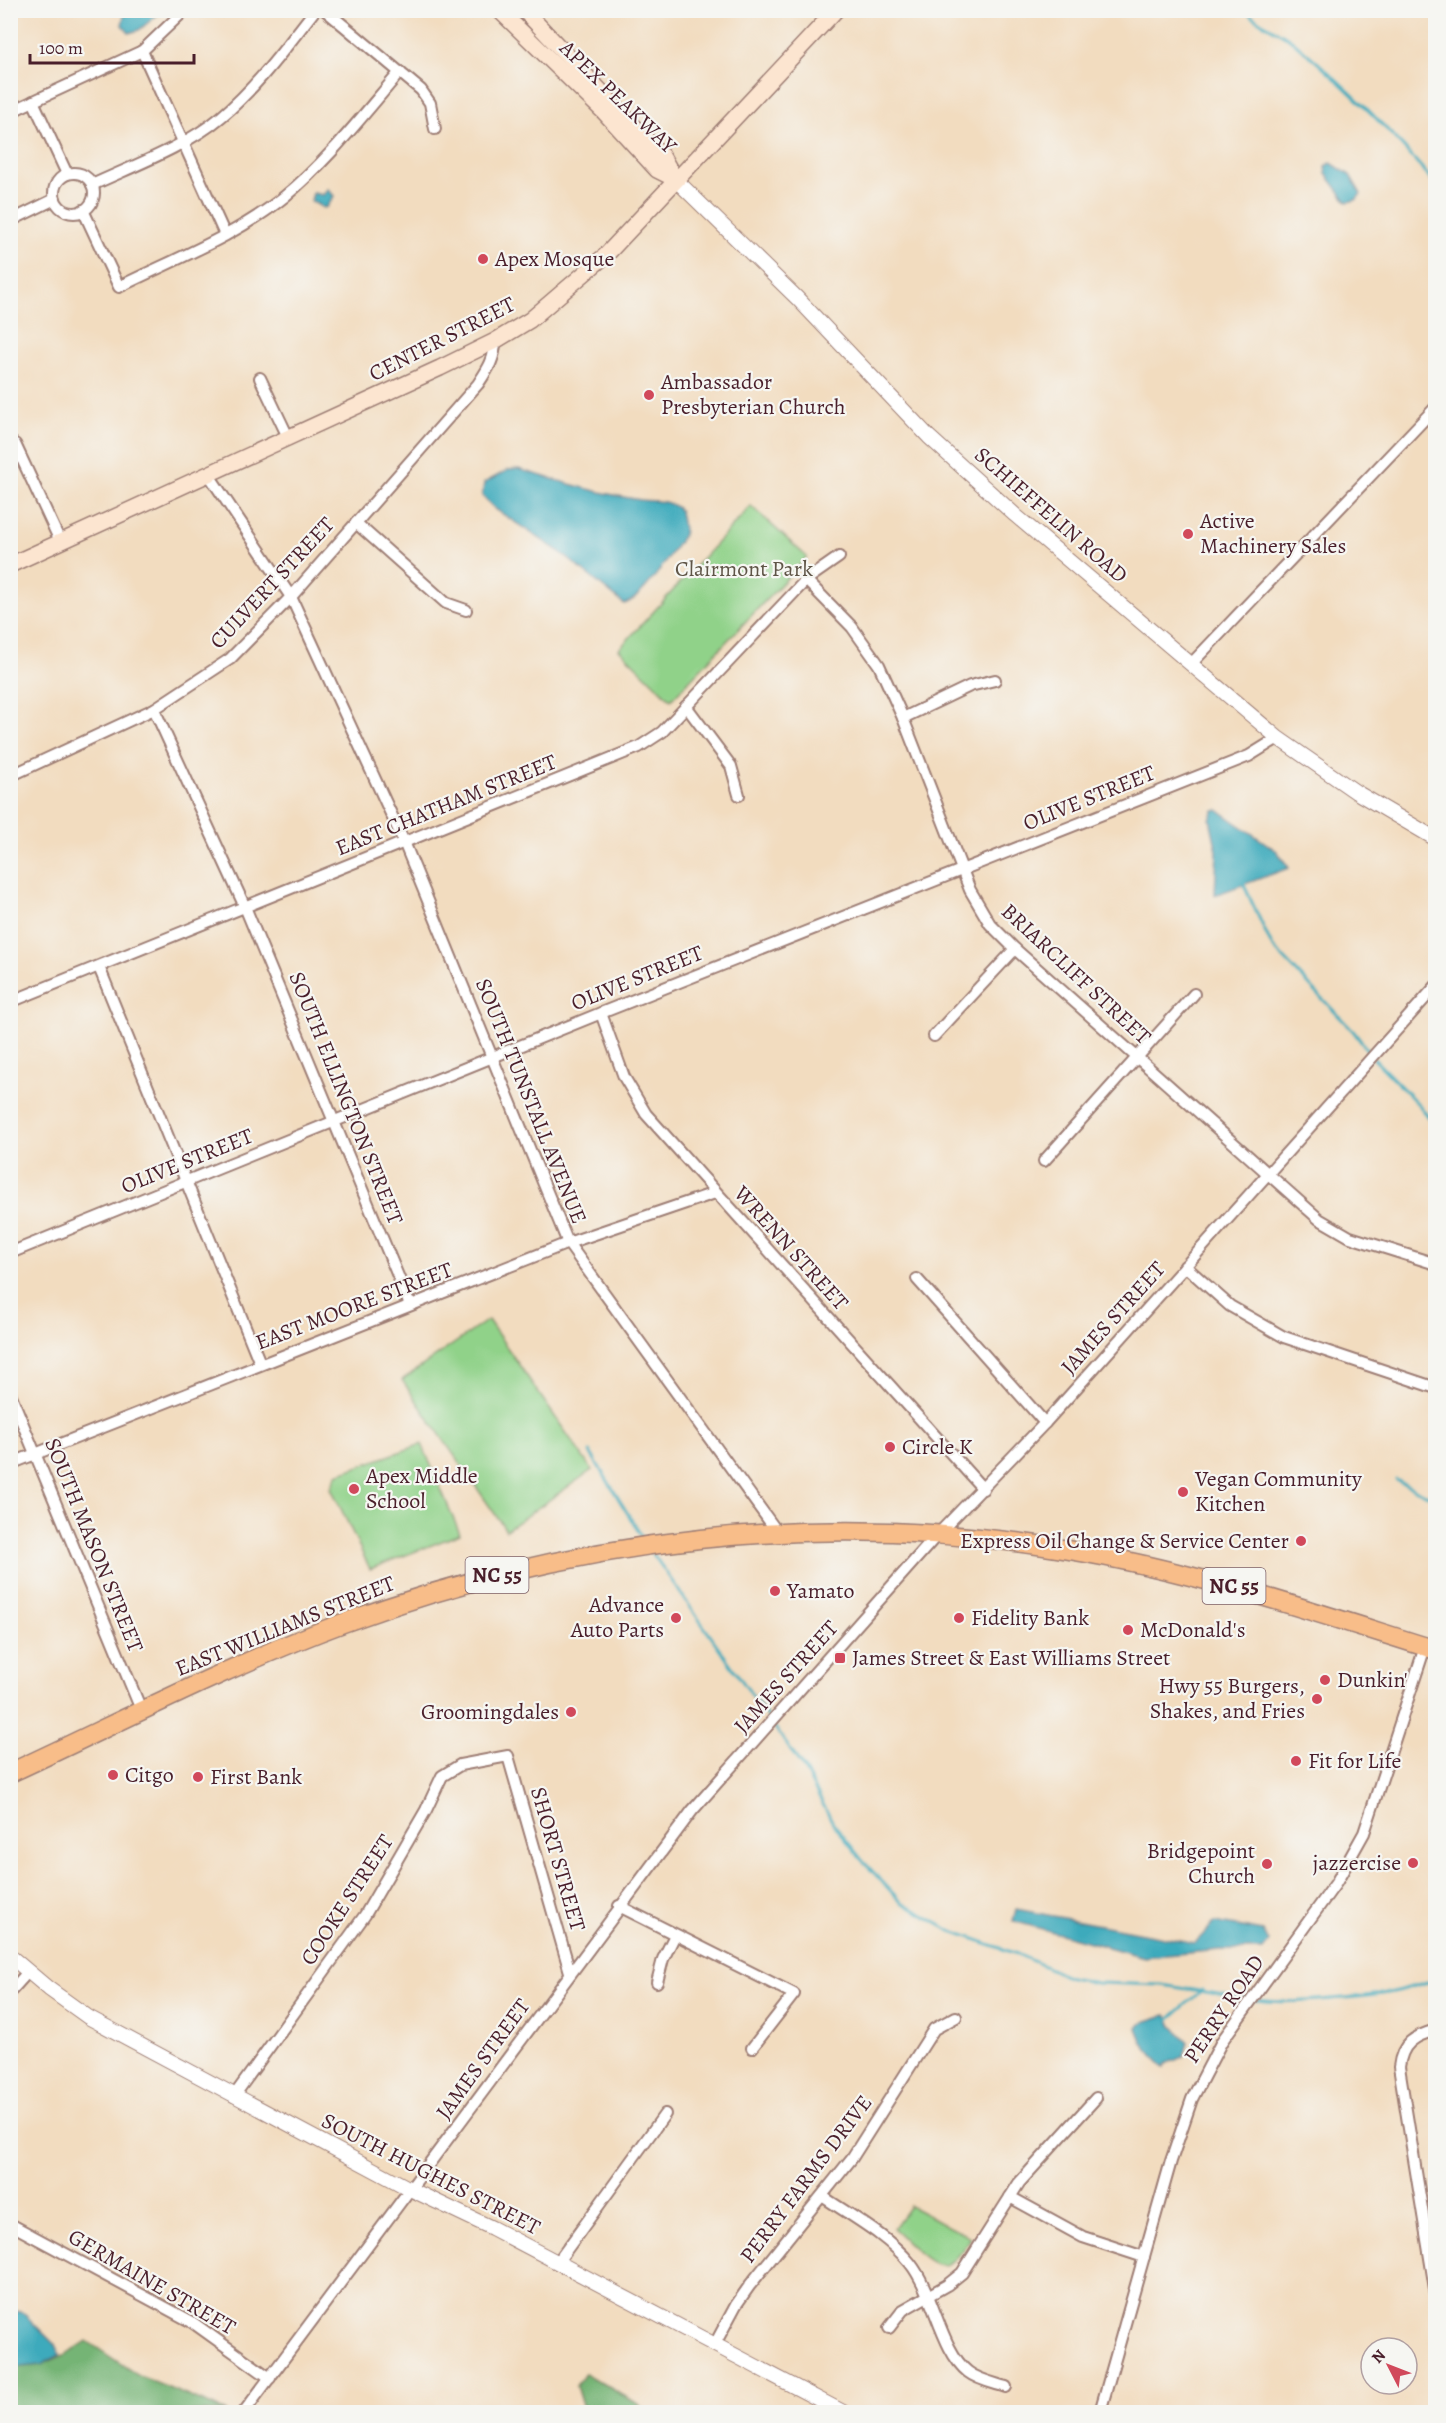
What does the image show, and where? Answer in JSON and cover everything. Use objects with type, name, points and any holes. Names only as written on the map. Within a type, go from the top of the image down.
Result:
[{"type":"main road","name":"APEX PEAKWAY","points":[[499,10],[603,111],[657,170],[675,179]]},
{"type":"main road","name":"APEX PEAKWAY","points":[[524,10],[662,156],[675,179]]},
{"type":"main road","name":"CENTER STREET","points":[[10,565],[289,439],[495,341],[561,296],[621,240],[675,179],[836,10]]},
{"type":"main road","name":"EAST WILLIAMS STREET","points":[[10,1773],[335,1626],[475,1581],[535,1566],[642,1546],[778,1533],[855,1531],[938,1534],[1058,1548],[1183,1573],[1287,1602],[1430,1649]]},
{"type":"street","points":[[10,112],[142,51],[185,10]]},
{"type":"street","points":[[92,185],[203,131],[237,103],[315,10]]},
{"type":"street","points":[[325,10],[421,90],[430,103],[435,129]]},
{"type":"street","points":[[142,51],[225,235]]},
{"type":"street","points":[[83,210],[119,287],[225,235],[263,212],[302,182],[333,151],[400,72]]},
{"type":"street","points":[[33,102],[67,174]]},
{"type":"street","points":[[67,174],[84,176],[92,185],[93,196],[83,210],[66,212],[55,199],[57,182],[67,174]]},
{"type":"street","name":"SCHIEFFELIN ROAD","points":[[675,179],[797,298],[929,437],[1015,515],[1278,738],[1356,792],[1436,839]]},
{"type":"street","points":[[10,221],[55,199]]},
{"type":"street","name":"CULVERT STREET","points":[[10,776],[154,709],[230,659],[291,597],[478,384],[490,367],[495,354],[495,341]]},
{"type":"street","points":[[260,378],[289,439]]},
{"type":"street","points":[[1192,663],[1436,407]]},
{"type":"street","points":[[15,444],[60,541]]},
{"type":"street","name":"SOUTH TUNSTALL AVENUE","points":[[209,475],[291,597],[404,842],[568,1243],[778,1533]]},
{"type":"street","points":[[356,523],[446,603],[466,610]]},
{"type":"street","name":"EAST CHATHAM STREET","points":[[10,1002],[639,747],[662,732],[806,580],[839,557]]},
{"type":"street","name":"BRIARCLIFF STREET","points":[[806,580],[852,627],[872,652],[903,718],[961,871],[990,924],[1015,950],[1266,1174],[1335,1230],[1436,1264]]},
{"type":"street","points":[[903,718],[970,687],[995,680]]},
{"type":"street","points":[[687,706],[731,766],[739,795]]},
{"type":"street","name":"SOUTH ELLINGTON STREET","points":[[154,709],[245,907],[336,1121],[410,1305]]},
{"type":"street","name":"OLIVE STREET","points":[[10,1253],[601,1013],[1249,756],[1278,738]]},
{"type":"street","points":[[934,1036],[1015,950]]},
{"type":"street","points":[[99,967],[260,1364]]},
{"type":"street","name":"JAMES STREET","points":[[244,2412],[692,1811],[938,1534],[1045,1423],[1367,1062],[1431,997],[1436,986]]},
{"type":"street","points":[[1044,1161],[1194,994]]},
{"type":"street","name":"WRENN STREET","points":[[601,1013],[633,1096],[715,1193],[983,1489]]},
{"type":"street","name":"EAST MOORE STREET","points":[[10,1464],[568,1243],[715,1193]]},
{"type":"street","points":[[1185,1266],[1230,1306],[1284,1337],[1436,1388]]},
{"type":"street","points":[[917,1279],[1045,1423]]},
{"type":"street","name":"SOUTH MASON STREET","points":[[10,1393],[142,1712]]},
{"type":"street","name":"PERRY ROAD","points":[[1100,2412],[1192,2098],[1209,2064],[1247,2005],[1336,1883],[1364,1833],[1430,1649]]},
{"type":"street","name":"SHORT STREET","points":[[508,1756],[570,1972]]},
{"type":"street","name":"COOKE STREET","points":[[234,2096],[365,1915],[426,1810],[442,1776],[460,1765],[508,1756]]},
{"type":"street","points":[[620,1906],[794,1994],[752,2048]]},
{"type":"street","points":[[657,1982],[663,1959],[675,1935]]},
{"type":"street","name":"SOUTH HUGHES STREET","points":[[10,1956],[88,2017],[410,2189],[444,2204],[843,2412]]},
{"type":"street","points":[[10,1992],[28,1972]]},
{"type":"street","name":"PERRY FARMS DRIVE","points":[[715,2344],[750,2285],[869,2135],[934,2029],[956,2017]]},
{"type":"street","points":[[1436,2030],[1411,2039],[1401,2053],[1399,2067],[1436,2295]]},
{"type":"street","points":[[889,2328],[903,2310],[947,2285],[962,2273],[1010,2197],[1030,2170],[1096,2098]]},
{"type":"street","points":[[557,2263],[665,2114]]},
{"type":"street","points":[[822,2196],[897,2250],[909,2263],[929,2295],[948,2344],[960,2365],[981,2379],[1006,2387]]},
{"type":"street","points":[[1010,2197],[1083,2237],[1144,2257]]},
{"type":"street","name":"GERMAINE STREET","points":[[10,2224],[192,2322],[270,2378]]},
{"type":"green space","name":"Clairmont Park","points":[[751,506],[807,557],[671,700],[619,649]]},
{"type":"green space","points":[[488,1320],[592,1470],[506,1530],[402,1380]]},
{"type":"green space","points":[[422,1444],[460,1534],[370,1569],[331,1488],[337,1474]]},
{"type":"green space","points":[[910,2206],[971,2238],[952,2261],[943,2265],[935,2264],[920,2254],[893,2229]]},
{"type":"green space","points":[[87,2341],[139,2376],[227,2412],[11,2412],[11,2368],[51,2360]]},
{"type":"green space","points":[[584,2373],[640,2405],[642,2412],[584,2412],[576,2386]]},
{"type":"water","points":[[125,10],[162,11],[139,30],[129,33],[122,25]]},
{"type":"water","points":[[1331,163],[1350,175],[1361,194],[1356,200],[1347,202],[1326,174],[1325,166]]},
{"type":"water","points":[[328,189],[334,196],[327,207],[323,208],[311,201],[313,193],[323,195]]},
{"type":"water","points":[[518,469],[580,487],[672,505],[680,511],[684,534],[640,594],[624,604],[560,552],[495,509],[482,496],[484,483],[508,470]]},
{"type":"water","points":[[1214,810],[1218,810],[1277,851],[1289,868],[1215,895],[1217,851],[1210,819]]},
{"type":"water","points":[[1016,1909],[1195,1943],[1215,1922],[1263,1931],[1269,1942],[1263,1950],[1220,1950],[1144,1957],[1013,1921]]},
{"type":"water","points":[[1166,2015],[1188,2042],[1184,2057],[1167,2063],[1164,2068],[1143,2043],[1137,2028],[1144,2022]]},
{"type":"water","points":[[17,2311],[23,2313],[55,2345],[60,2355],[41,2365],[11,2368],[11,2317]]},
{"type":"waterway","points":[[1245,10],[1257,20],[1289,38],[1333,76],[1369,111],[1436,185]]},
{"type":"waterway","points":[[1243,883],[1272,946],[1354,1032],[1370,1054]]},
{"type":"waterway","points":[[1374,1059],[1436,1126]]},
{"type":"waterway","points":[[590,1452],[642,1537]]},
{"type":"waterway","points":[[1396,1480],[1436,1499]]},
{"type":"waterway","points":[[653,1554],[804,1769],[833,1823],[861,1859],[901,1902],[949,1930],[1017,1954],[1070,1978],[1097,1983],[1162,1985],[1249,1999]]},
{"type":"waterway","points":[[1255,2000],[1278,2002],[1369,1996],[1401,1990],[1436,1978]]},
{"type":"waterway","points":[[1167,2021],[1202,1990]]},
{"type":"place","name":"Apex Mosque","points":[[483,259]]},
{"type":"place","name":"Ambassador Presbyterian Church","points":[[649,395]]},
{"type":"place","name":"Active Machinery Sales","points":[[1188,534]]},
{"type":"place","name":"Circle K","points":[[890,1447]]},
{"type":"place","name":"Apex Middle School","points":[[354,1489]]},
{"type":"place","name":"Vegan Community Kitchen","points":[[1183,1492]]},
{"type":"place","name":"Express Oil Change & Service Center","points":[[1301,1541]]},
{"type":"place","name":"Yamato","points":[[775,1591]]},
{"type":"place","name":"Advance Auto Parts","points":[[676,1618]]},
{"type":"place","name":"Fidelity Bank","points":[[959,1618]]},
{"type":"place","name":"McDonald's","points":[[1128,1630]]},
{"type":"place","name":"James Street & East Williams Street","points":[[840,1658]]},
{"type":"place","name":"Dunkin'","points":[[1325,1680]]},
{"type":"place","name":"Hwy 55 Burgers, Shakes, and Fries","points":[[1317,1699]]},
{"type":"place","name":"Groomingdales","points":[[571,1712]]},
{"type":"place","name":"Fit for Life","points":[[1296,1761]]},
{"type":"place","name":"Citgo","points":[[113,1775]]},
{"type":"place","name":"First Bank","points":[[198,1777]]},
{"type":"place","name":"jazzercise","points":[[1413,1863]]},
{"type":"place","name":"Bridgepoint Church","points":[[1267,1864]]}]
